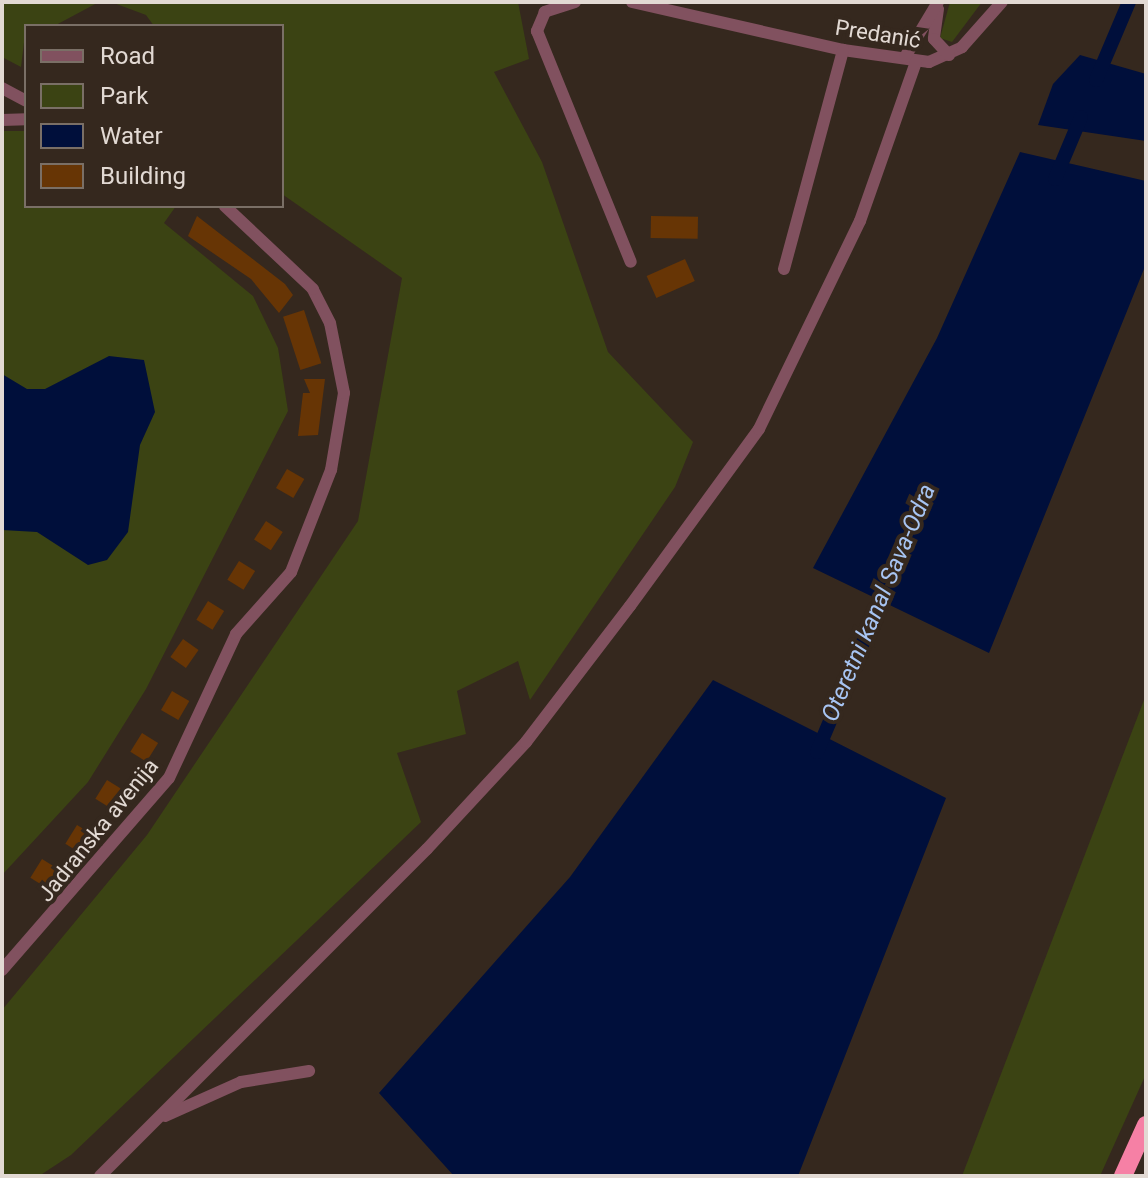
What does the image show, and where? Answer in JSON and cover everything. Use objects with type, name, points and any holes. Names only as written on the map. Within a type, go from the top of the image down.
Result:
[{"type":"highway","points":[[1123,1176],[1146,1125]]},
{"type":"street","points":[[575,2],[545,12],[537,31],[631,262]]},
{"type":"street","name":"Predanić","points":[[632,2],[843,50],[911,59],[949,55],[1002,2]]},
{"type":"street","points":[[939,2],[934,39],[949,55]]},
{"type":"street","points":[[100,1176],[301,983],[526,742],[759,429],[860,221],[911,59],[939,2]]},
{"type":"street","points":[[784,269],[843,50]]},
{"type":"street","points":[[2,88],[24,100]]},
{"type":"street","points":[[2,120],[24,119]]},
{"type":"street","name":"Jadranska avenija","points":[[2,970],[169,778],[236,634],[291,572],[331,470],[344,393],[330,323],[313,289],[227,208]]},
{"type":"street","points":[[156,1120],[241,1082],[309,1071]]},
{"type":"green space","points":[[2,2],[99,2],[58,24],[24,24],[21,67],[2,57]]},
{"type":"green space","points":[[111,2],[518,2],[529,59],[494,72],[542,162],[608,352],[693,442],[675,487],[530,700],[518,661],[457,691],[466,734],[397,753],[421,822],[71,1155],[39,1176],[2,1176],[2,1010],[147,835],[358,521],[402,278],[284,195],[284,24],[153,24],[146,15]]},
{"type":"green space","points":[[950,2],[982,2],[952,42],[940,38]]},
{"type":"green space","points":[[2,131],[24,131],[24,208],[175,208],[164,223],[253,296],[278,348],[288,411],[146,689],[88,782],[2,875]]},
{"type":"green space","points":[[1144,700],[1146,1074],[1100,1176],[962,1176]]},
{"type":"water","points":[[1080,55],[1146,74],[1146,141],[1038,125],[1053,84]]},
{"type":"water","points":[[1020,152],[1146,181],[1146,264],[989,653],[813,568],[937,338]]},
{"type":"water","points":[[109,356],[144,360],[155,412],[140,445],[128,532],[107,560],[88,565],[37,532],[2,530],[2,374],[27,389],[45,389]]},
{"type":"water","points":[[713,680],[946,798],[798,1176],[454,1176],[379,1093],[570,877]]},
{"type":"building","points":[[197,216],[285,284],[293,295],[279,313],[251,279],[188,236]]},
{"type":"building","points":[[651,216],[698,217],[698,239],[651,238]]},
{"type":"building","points":[[685,259],[695,281],[656,298],[647,276]]},
{"type":"building","points":[[304,310],[321,363],[300,370],[283,317]]},
{"type":"building","points":[[304,379],[325,379],[318,435],[298,436],[303,393],[310,393]]},
{"type":"building","points":[[287,469],[304,479],[293,498],[276,488]]},
{"type":"building","points":[[266,521],[283,532],[271,550],[254,539]]},
{"type":"building","points":[[239,561],[255,571],[243,590],[227,580]]},
{"type":"building","points":[[208,601],[224,611],[212,630],[196,620]]},
{"type":"building","points":[[183,639],[199,650],[186,668],[170,657]]},
{"type":"building","points":[[172,691],[189,701],[178,720],[161,710]]},
{"type":"building","points":[[142,733],[158,743],[146,762],[130,752]]},
{"type":"building","points":[[107,780],[123,790],[111,809],[95,799]]},
{"type":"building","points":[[77,825],[93,835],[81,854],[65,844]]},
{"type":"building","points":[[42,859],[58,869],[46,888],[30,878]]},
{"type":"waterway","name":"Oteretni kanal Sava-Odra","points":[[1096,80],[1129,2]]},
{"type":"waterway","name":"Oteretni kanal Sava-Odra","points":[[1055,179],[1081,117]]},
{"type":"waterway","name":"Oteretni kanal Sava-Odra","points":[[817,752],[888,583]]}]
